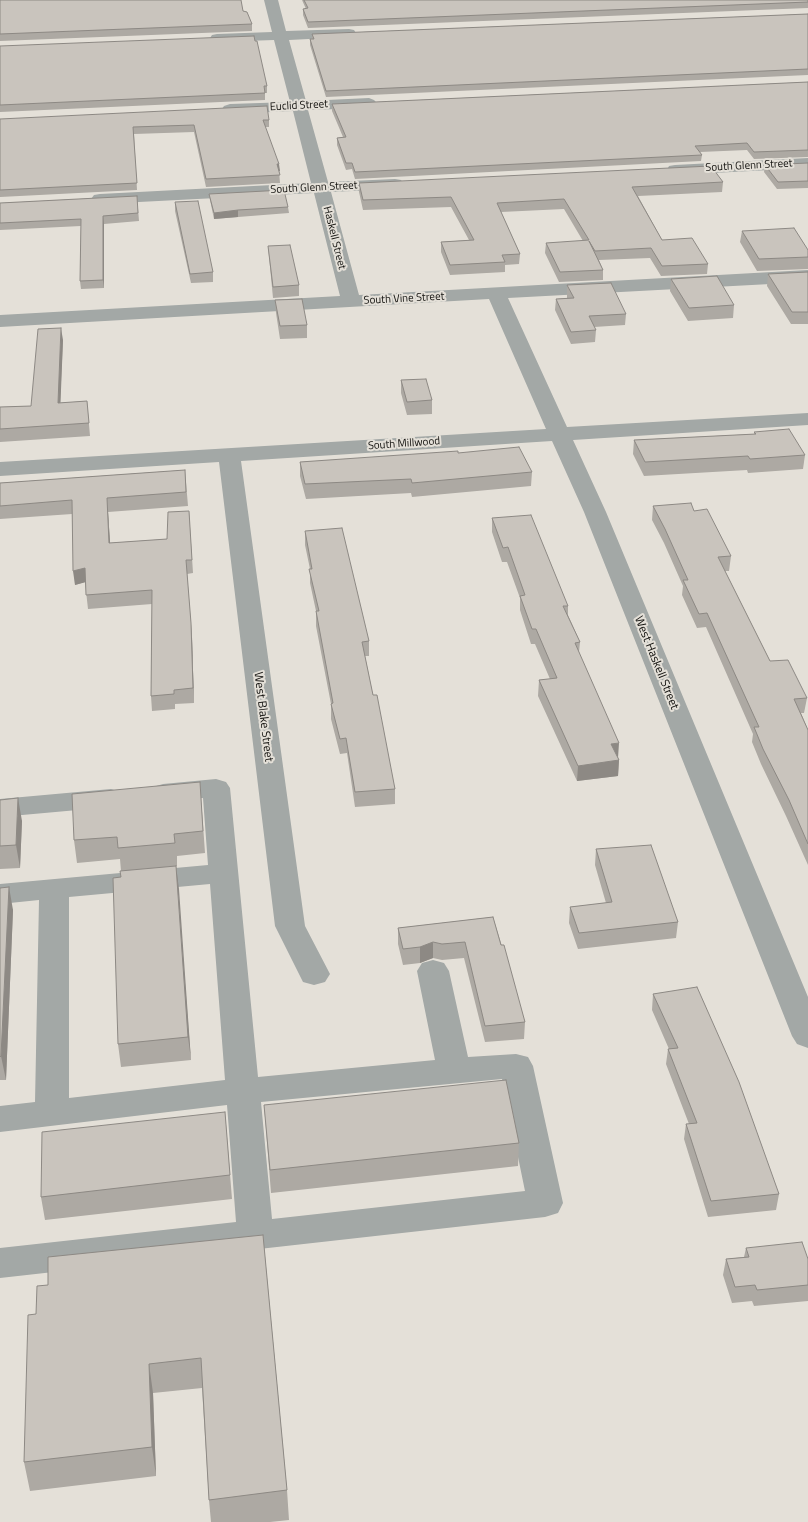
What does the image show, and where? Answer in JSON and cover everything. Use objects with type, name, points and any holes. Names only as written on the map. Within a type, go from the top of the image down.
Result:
[{"type":"street","name":"Haskell Street","points":[[271,0],[351,302]]},
{"type":"street","points":[[203,39],[360,33]]},
{"type":"street","name":"Euclid Street","points":[[220,110],[379,102]]},
{"type":"street","name":"South Glenn Street","points":[[660,170],[808,163]]},
{"type":"street","name":"South Glenn Street","points":[[88,199],[414,183]]},
{"type":"street","name":"South Vine Street","points":[[0,321],[808,276]]},
{"type":"street","name":"West Haskell Street","points":[[496,294],[595,512],[807,1033]]},
{"type":"street","name":"South Millwood","points":[[0,470],[808,419]]},
{"type":"street","name":"West Blake Street","points":[[229,455],[290,926],[314,974]]},
{"type":"street","points":[[0,808],[216,788],[255,1235]]},
{"type":"street","points":[[0,894],[224,873]]},
{"type":"street","points":[[52,1113],[54,889]]},
{"type":"street","points":[[433,970],[454,1070]]},
{"type":"street","points":[[0,1119],[243,1091],[454,1070],[516,1066],[545,1203],[0,1263]]},
{"type":"building","points":[[0,0],[241,0],[243,11],[247,12],[252,24],[0,34]]},
{"type":"building","points":[[304,0],[808,0],[808,2],[308,22],[303,9],[308,8]]},
{"type":"building","points":[[808,14],[808,69],[326,91],[310,39],[314,39],[312,34]]},
{"type":"building","points":[[254,36],[255,41],[257,41],[267,86],[264,86],[265,93],[0,105],[0,46]]},
{"type":"building","points":[[808,82],[808,150],[754,152],[747,143],[695,146],[702,155],[355,172],[352,163],[346,163],[337,138],[346,137],[332,104]]},
{"type":"building","points":[[267,106],[269,120],[263,120],[279,164],[277,164],[280,175],[206,179],[194,125],[133,127],[137,183],[0,190],[0,119]]},
{"type":"building","points":[[808,163],[808,181],[778,182],[765,165]]},
{"type":"building","points":[[711,166],[723,182],[632,187],[662,240],[692,238],[708,264],[662,266],[651,248],[595,251],[589,241],[603,270],[560,272],[546,243],[589,240],[564,199],[497,203],[520,254],[502,255],[505,262],[450,265],[441,242],[474,240],[451,197],[363,200],[359,183]]},
{"type":"building","points":[[284,190],[288,207],[214,213],[209,194]]},
{"type":"building","points":[[137,196],[138,213],[103,216],[103,280],[80,281],[81,219],[0,223],[0,203]]},
{"type":"building","points":[[198,201],[213,272],[190,274],[175,202]]},
{"type":"building","points":[[794,228],[808,250],[808,257],[759,259],[742,231]]},
{"type":"building","points":[[290,245],[299,285],[273,287],[268,246]]},
{"type":"building","points":[[808,272],[808,312],[792,312],[768,274]]},
{"type":"building","points":[[717,276],[734,305],[689,308],[671,279]]},
{"type":"building","points":[[611,283],[626,314],[589,316],[596,330],[571,332],[556,299],[574,298],[567,285]]},
{"type":"building","points":[[302,299],[307,325],[280,326],[275,300]]},
{"type":"building","points":[[61,328],[58,403],[87,401],[89,423],[0,429],[0,407],[31,406],[38,329]]},
{"type":"building","points":[[426,379],[432,400],[407,402],[401,380]]},
{"type":"building","points":[[789,429],[805,455],[750,459],[748,456],[645,462],[634,440],[756,434],[754,432]]},
{"type":"building","points":[[519,447],[532,472],[412,483],[411,479],[305,484],[300,462],[458,451],[458,453]]},
{"type":"building","points":[[185,470],[186,492],[107,498],[109,543],[167,539],[168,512],[189,511],[192,560],[186,560],[191,623],[193,688],[174,690],[174,694],[151,696],[152,590],[86,595],[85,568],[73,571],[72,500],[0,506],[0,483]]},
{"type":"building","points":[[691,503],[694,511],[707,509],[731,556],[718,557],[770,661],[788,660],[807,698],[794,699],[808,730],[808,844],[789,800],[763,749],[754,727],[759,727],[707,613],[699,614],[683,580],[688,580],[653,506]]},
{"type":"building","points":[[531,515],[568,606],[563,606],[580,642],[575,643],[619,743],[611,744],[619,760],[578,766],[539,680],[557,678],[536,629],[532,629],[520,596],[525,595],[508,547],[503,548],[492,518]]},
{"type":"building","points":[[342,528],[369,641],[362,642],[373,695],[377,695],[395,789],[355,792],[346,738],[340,739],[331,704],[333,703],[316,611],[319,611],[309,569],[312,569],[305,531]]},
{"type":"building","points":[[200,782],[203,831],[174,834],[175,843],[118,848],[117,837],[74,840],[72,794]]},
{"type":"building","points":[[18,798],[16,845],[0,846],[0,800]]},
{"type":"building","points":[[651,845],[678,922],[579,933],[570,907],[612,902],[596,849]]},
{"type":"building","points":[[176,866],[188,1037],[118,1044],[113,878],[121,877],[120,871]]},
{"type":"building","points":[[9,887],[1,1056],[0,1057],[0,888]]},
{"type":"building","points":[[493,917],[501,945],[504,945],[525,1022],[485,1026],[465,942],[442,944],[433,942],[420,947],[403,949],[398,928]]},
{"type":"building","points":[[697,987],[739,1082],[779,1194],[711,1201],[686,1124],[697,1123],[668,1049],[678,1048],[653,994]]},
{"type":"building","points":[[506,1080],[519,1143],[270,1170],[264,1105]]},
{"type":"building","points":[[225,1112],[230,1175],[41,1197],[42,1132]]},
{"type":"building","points":[[263,1235],[287,1490],[209,1500],[201,1358],[149,1364],[152,1447],[24,1462],[28,1315],[36,1314],[37,1286],[48,1285],[48,1257]]},
{"type":"building","points":[[802,1242],[808,1259],[808,1285],[757,1290],[755,1285],[735,1287],[726,1259],[749,1257],[746,1248]]}]
